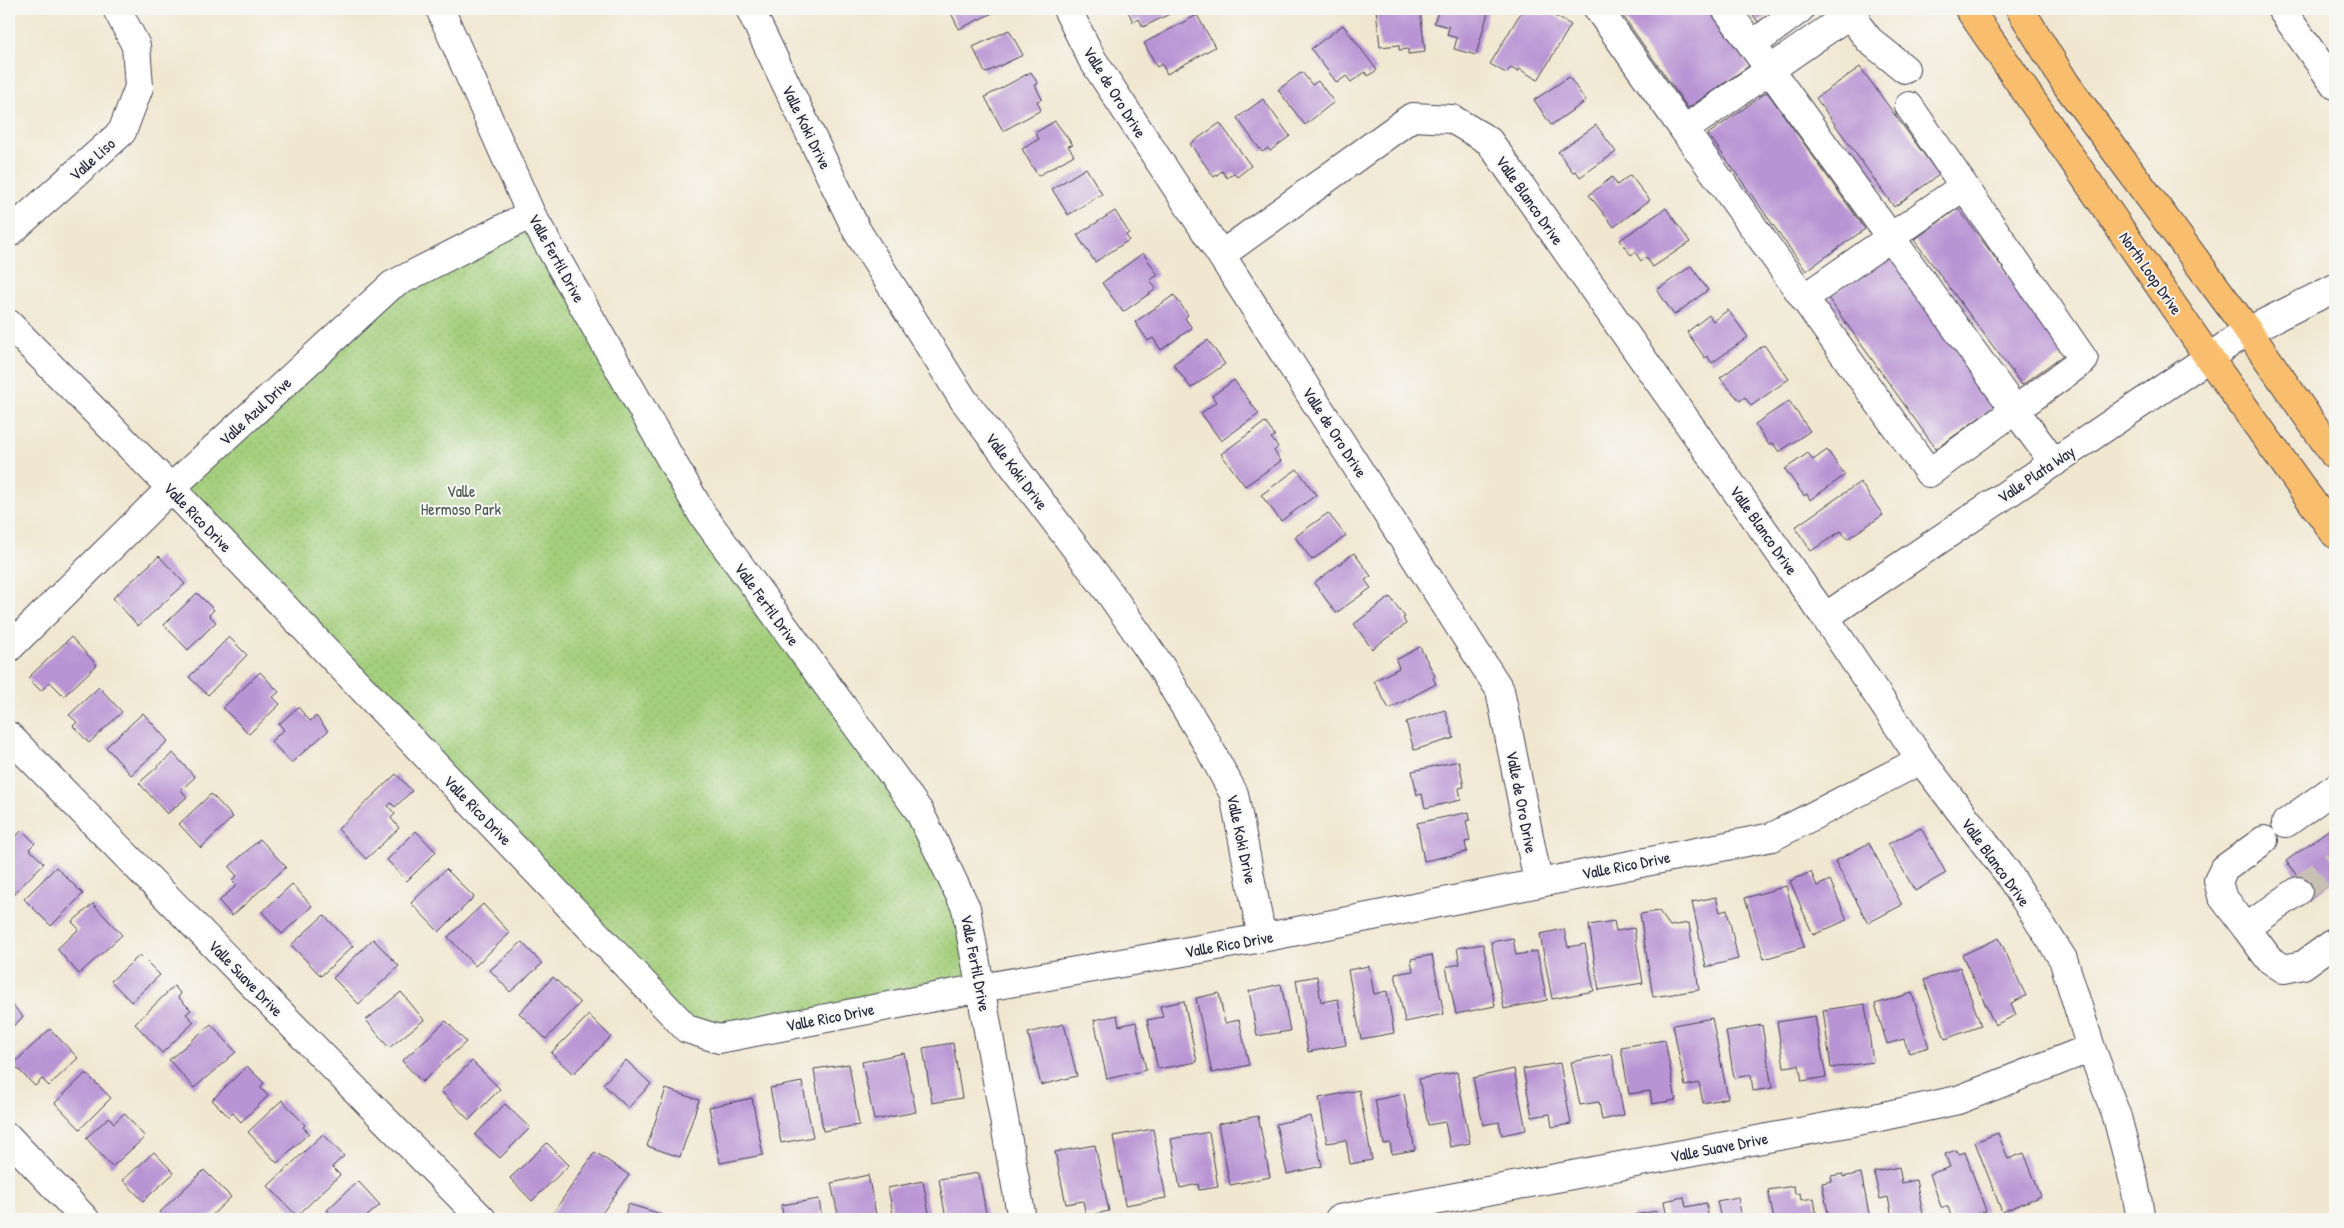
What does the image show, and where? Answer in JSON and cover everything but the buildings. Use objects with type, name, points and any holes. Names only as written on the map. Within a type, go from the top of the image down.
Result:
[{"type":"main road","name":"North Loop Drive","points":[[1969,9],[2209,358],[2335,534]]},
{"type":"main road","points":[[2020,9],[2066,84],[2248,331],[2335,456]]},
{"type":"street","name":"Valle Liso","points":[[9,233],[122,132],[139,87],[136,46],[117,9]]},
{"type":"street","name":"Valle Fertil Drive","points":[[440,9],[531,214],[702,514],[919,811],[966,908],[1022,1219]]},
{"type":"street","name":"Valle Koki Drive","points":[[750,9],[857,231],[962,399],[1111,595],[1161,667],[1206,742],[1234,794],[1262,938]]},
{"type":"street","name":"Valle de Oro Drive","points":[[1067,9],[1092,59],[1221,255],[1500,690],[1538,882]]},
{"type":"street","points":[[1598,9],[1928,473],[2084,360],[1909,106]]},
{"type":"street","points":[[1726,9],[2054,463]]},
{"type":"street","points":[[1752,45],[1800,9]]},
{"type":"street","points":[[2281,9],[2335,85]]},
{"type":"street","points":[[1684,130],[1853,11],[1869,40],[1906,69]]},
{"type":"street","name":"Valle Blanco Drive","points":[[1221,255],[1412,117],[1452,119],[1489,141],[1825,617],[1920,760],[2007,872],[2063,959],[2091,1048],[2117,1117],[2134,1182],[2141,1219]]},
{"type":"street","points":[[1804,298],[1964,186]]},
{"type":"street","name":"Valle Azul Drive","points":[[9,648],[171,488],[392,285],[531,214]]},
{"type":"street","name":"Valle Plata Way","points":[[1825,617],[2248,331],[2335,288]]},
{"type":"street","name":"Valle Rico Drive","points":[[9,324],[171,488],[687,1029],[718,1039],[981,988],[1262,938],[1772,837],[1920,760]]},
{"type":"street","name":"Valle Suave Drive","points":[[9,736],[482,1219]]},
{"type":"street","points":[[2286,823],[2335,788]]},
{"type":"street","points":[[2264,840],[2224,869],[2218,881],[2222,896],[2269,959],[2284,969],[2303,965],[2335,942]]},
{"type":"street","points":[[2246,928],[2298,891]]},
{"type":"street","name":"Valle Suave Drive","points":[[1339,1219],[1870,1119],[1949,1102],[2091,1048]]},
{"type":"street","points":[[9,1138],[85,1219]]},
{"type":"green space","name":"Valle Hermoso Park","points":[[531,214],[702,515],[919,811],[981,988],[719,1039],[687,1029],[171,488],[392,285]]},
{"type":"tunnel","points":[[2298,891],[2335,864]]}]
